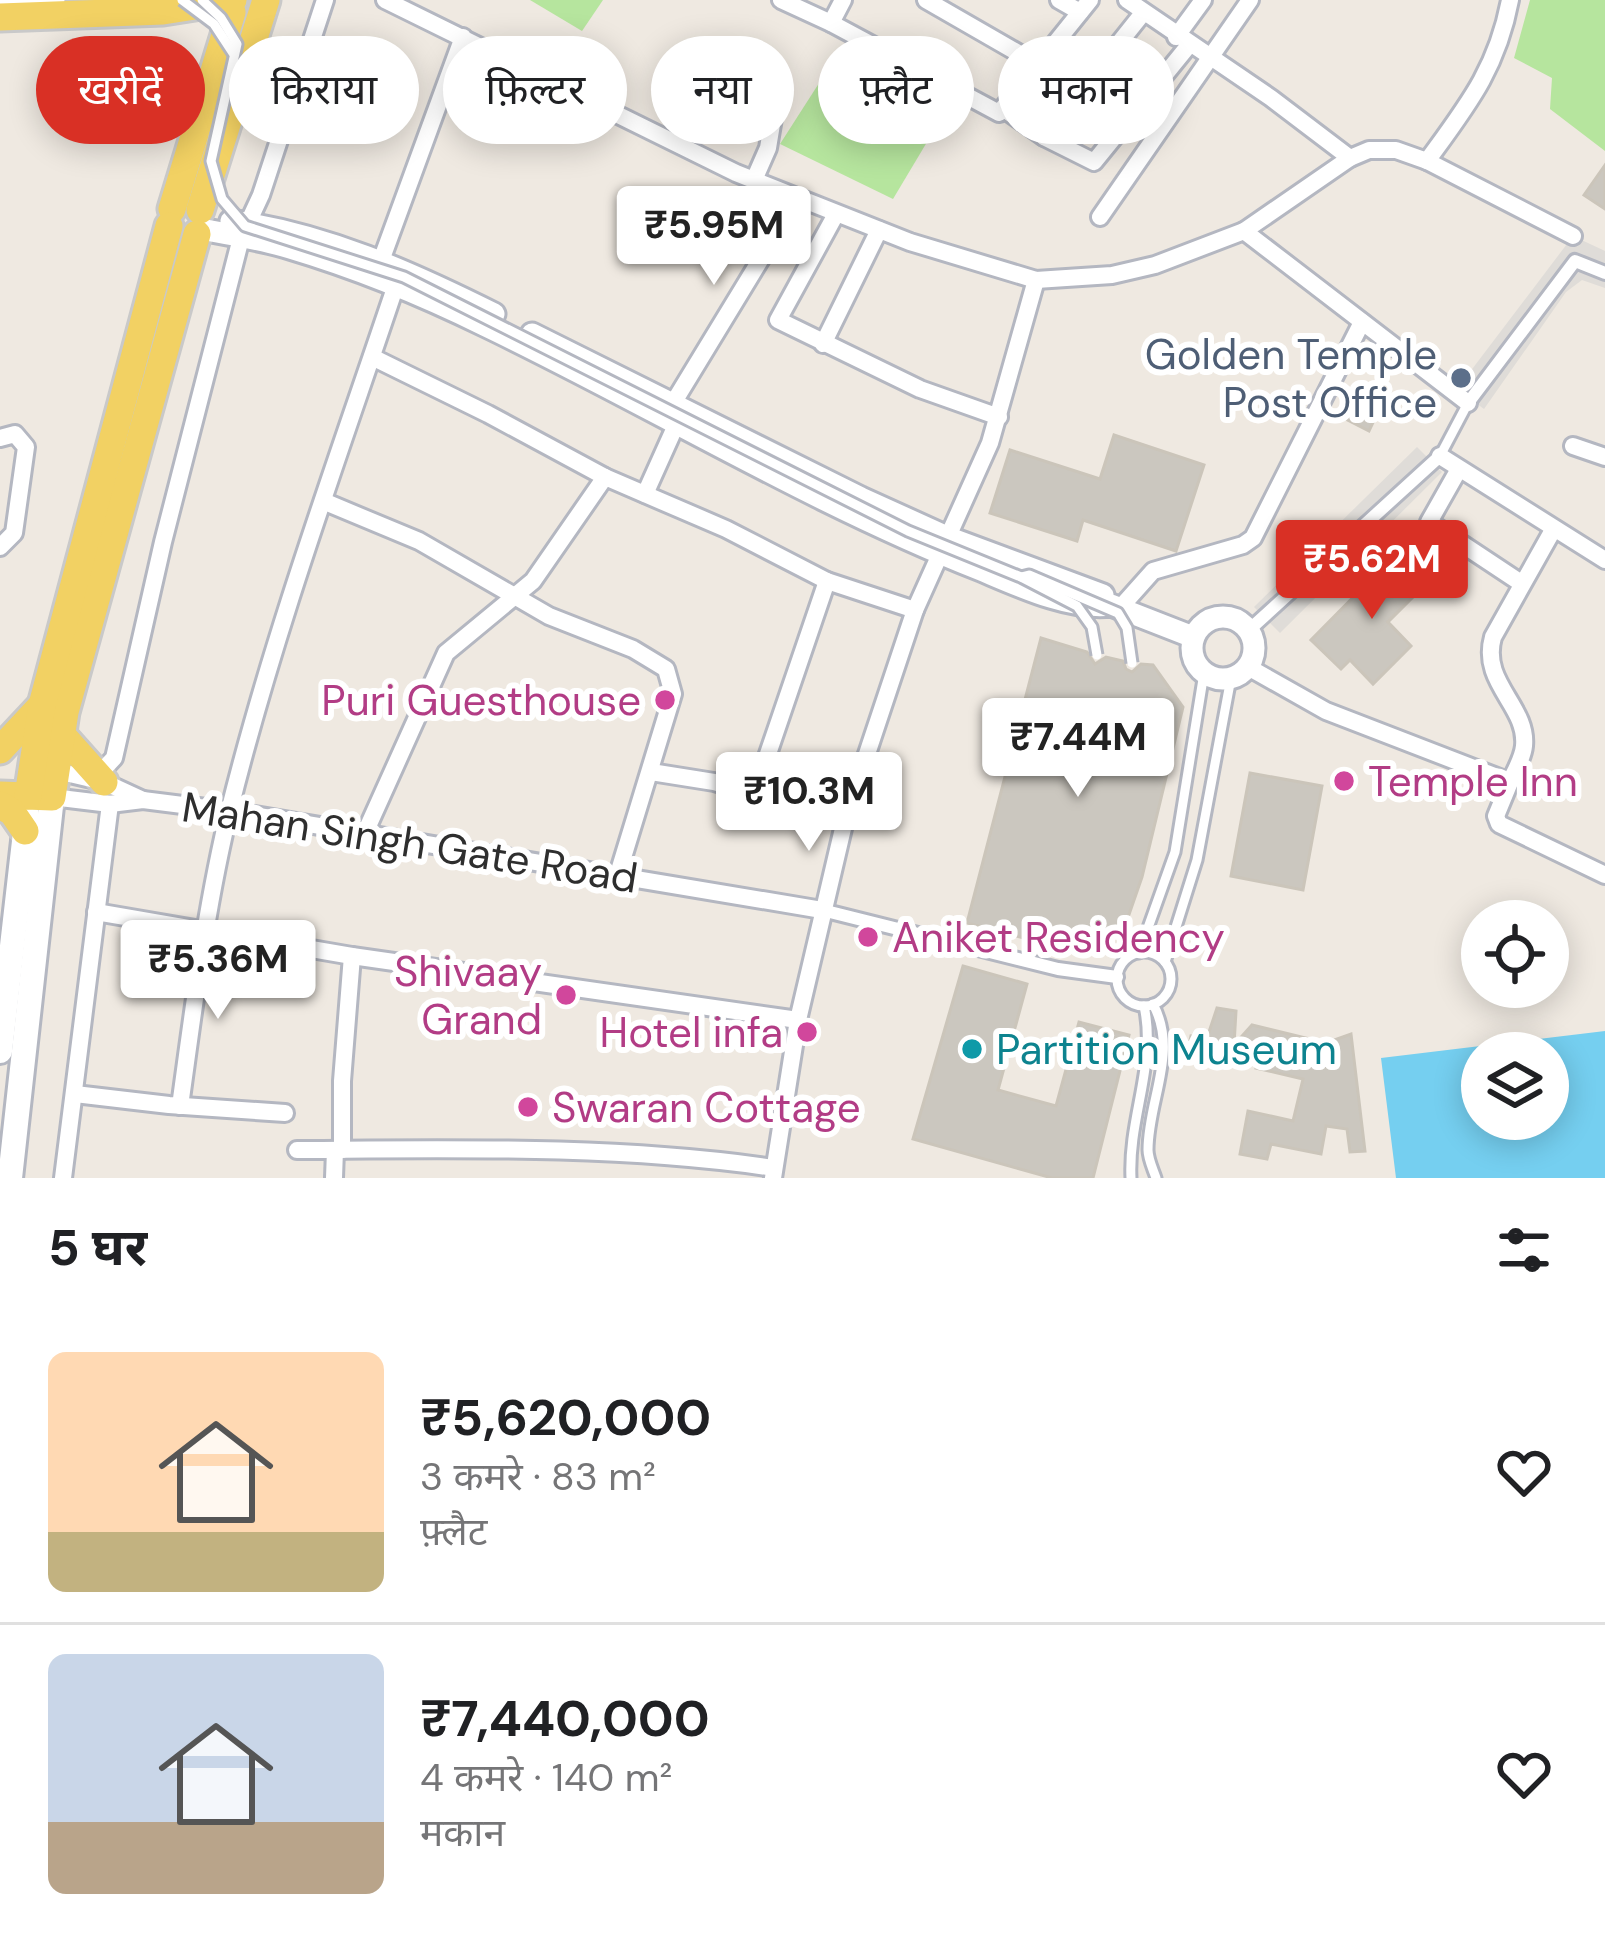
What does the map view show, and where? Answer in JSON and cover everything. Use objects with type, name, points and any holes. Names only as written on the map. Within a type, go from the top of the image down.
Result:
[{"type":"main road","points":[[0,17],[163,11],[235,0],[190,221],[62,735],[34,784],[0,1051]]},
{"type":"main road","points":[[10,1178],[42,705],[190,221],[266,0]]},
{"type":"main road","points":[[0,750],[42,705]]},
{"type":"main road","points":[[62,735],[104,787]]},
{"type":"main road","points":[[0,765],[34,784]]},
{"type":"main road","points":[[0,805],[12,812],[25,831]]},
{"type":"street","points":[[63,1178],[96,912],[104,787],[244,231],[325,0]]},
{"type":"street","points":[[385,0],[459,36]]},
{"type":"street","points":[[781,0],[998,111]]},
{"type":"street","points":[[831,23],[843,0]]},
{"type":"street","points":[[926,0],[998,41]]},
{"type":"street","points":[[1059,0],[1085,6],[1062,36]]},
{"type":"street","points":[[1127,0],[1350,158]]},
{"type":"street","points":[[1174,53],[1203,0]]},
{"type":"street","points":[[1100,217],[1250,0]]},
{"type":"street","points":[[1427,161],[1485,81],[1510,0]]},
{"type":"street","points":[[1125,36],[1144,13]]},
{"type":"street","points":[[180,1106],[204,931],[262,688],[372,357],[389,273],[443,102]]},
{"type":"street","points":[[627,118],[836,214],[1036,280],[1112,275],[1155,265],[1244,232],[1350,158],[1369,150],[1396,150],[1427,161],[1573,236]]},
{"type":"street","points":[[754,180],[768,144]]},
{"type":"street","points":[[1058,144],[1094,162],[1107,144]]},
{"type":"street","points":[[645,494],[674,415],[798,197]]},
{"type":"street","points":[[836,214],[778,320],[920,389],[998,416]]},
{"type":"street","points":[[190,221],[244,231],[389,273],[486,326],[1027,589],[1098,607],[1116,606],[1192,637]]},
{"type":"street","points":[[823,344],[879,230]]},
{"type":"street","points":[[1244,232],[1468,403],[1575,261],[1605,273]]},
{"type":"street","points":[[297,1150],[596,1153],[718,1160],[773,1173],[799,1020],[845,820],[915,610],[998,416],[1036,280]]},
{"type":"street","points":[[1116,606],[1153,571],[1244,545],[1253,538],[1362,322]]},
{"type":"street","points":[[372,357],[605,477],[791,560],[827,581],[915,610]]},
{"type":"street","points":[[0,438],[15,434],[26,447],[14,533],[0,547]]},
{"type":"street","points":[[1573,446],[1605,457]]},
{"type":"street","points":[[1249,630],[1440,456],[1605,560]]},
{"type":"street","points":[[1459,469],[1429,522],[1521,583]]},
{"type":"street","points":[[365,833],[446,653],[533,581],[605,477]]},
{"type":"street","points":[[323,501],[419,541],[549,616],[651,658],[666,669],[673,694],[618,874]]},
{"type":"street","points":[[1553,530],[1489,651],[1492,670],[1524,738],[1496,816],[1499,824],[1605,875]]},
{"type":"street","points":[[754,792],[827,581]]},
{"type":"street","points":[[1240,672],[1255,648],[1249,630],[1233,618],[1204,622],[1192,637],[1192,657],[1204,673],[1217,679],[1240,672],[1510,782]]},
{"type":"street","points":[[651,772],[754,792],[845,820]]},
{"type":"street","points":[[34,784],[104,787]]},
{"type":"street","points":[[34,784],[104,787]]},
{"type":"street","name":"Mahan Singh Gate Road","points":[[104,787],[143,800],[822,910],[1058,969],[1118,977]]},
{"type":"street","points":[[96,912],[352,956],[799,1020]]},
{"type":"street","points":[[334,1178],[352,956]]},
{"type":"street","points":[[75,1094],[285,1113]]},
{"type":"lane","points":[[0,3],[60,0]]},
{"type":"lane","points":[[182,0],[214,24],[229,47]]},
{"type":"lane","points":[[202,0],[234,36]]},
{"type":"lane","points":[[229,73],[211,161],[222,200],[245,226],[404,278],[908,531],[1021,577],[1077,606],[1091,627],[1097,655]]},
{"type":"lane","points":[[1440,456],[1468,403]]},
{"type":"lane","points":[[1021,577],[1029,575],[1118,613],[1127,628],[1132,663]]},
{"type":"lane","points":[[1148,1005],[1170,987],[1165,962],[1197,860],[1240,672]]},
{"type":"lane","points":[[1139,953],[1175,852],[1204,673]]},
{"type":"lane","points":[[1156,1178],[1148,1151],[1164,1056],[1159,1016],[1148,1005],[1121,994],[1118,977],[1124,961],[1139,953],[1153,954],[1165,962]]},
{"type":"lane","points":[[1131,1178],[1129,1142],[1149,1051],[1148,1005]]},
{"type":"green space","points":[[530,0],[603,0],[582,31]]},
{"type":"green space","points":[[1530,0],[1605,0],[1605,151],[1550,109],[1552,78],[1514,58]]},
{"type":"green space","points":[[818,85],[818,144],[926,144],[893,199],[780,144],[794,144],[794,122]]},
{"type":"shaded area","points":[[1573,236],[1605,251],[1605,288],[1582,280],[1566,292],[1484,409],[1457,389]]},
{"type":"shaded area","points":[[1417,447],[1442,472],[1280,633],[1254,607]]},
{"type":"water","points":[[1605,1031],[1605,1178],[1396,1178],[1381,1058],[1461,1048],[1461,1140],[1569,1140],[1569,1035]]},
{"type":"building","points":[[1605,165],[1605,209],[1584,195]]},
{"type":"building","points":[[1347,398],[1377,414],[1369,431],[1338,415]]},
{"type":"building","points":[[1114,435],[1204,465],[1176,551],[1083,520],[1077,541],[990,513],[1010,450],[1100,479]]},
{"type":"building","points":[[1397,553],[1427,583],[1388,622],[1411,646],[1373,684],[1350,660],[1341,669],[1311,640]]},
{"type":"building","points":[[1041,638],[1087,652],[1095,664],[1106,657],[1123,661],[1132,672],[1141,664],[1153,665],[1183,707],[1142,877],[1124,929],[1077,952],[967,923]]},
{"type":"building","points":[[1250,773],[1322,786],[1303,890],[1231,876]]},
{"type":"building","points":[[963,966],[1027,984],[998,1090],[1056,1106],[1079,1022],[1129,1035],[1093,1178],[1052,1178],[913,1139]]},
{"type":"building","points":[[1217,1008],[1236,1011],[1234,1045],[1252,1025],[1326,1043],[1351,1034],[1365,1151],[1350,1152],[1347,1129],[1326,1126],[1321,1154],[1271,1144],[1267,1159],[1240,1154],[1248,1111],[1293,1121],[1303,1079],[1256,1068],[1257,1062],[1234,1058],[1234,1064],[1208,1062],[1205,1051],[1188,1049],[1191,1036],[1207,1038]]},
{"type":"place","name":"Golden Temple Post Office","points":[[1461,378]]},
{"type":"place","name":"Puri Guesthouse","points":[[665,700]]},
{"type":"place","name":"Temple Inn","points":[[1344,781]]},
{"type":"place","name":"Aniket Residency","points":[[868,937]]},
{"type":"place","name":"Shivaay Grand","points":[[566,995]]},
{"type":"place","name":"Hotel infa","points":[[807,1032]]},
{"type":"place","name":"Partition Museum","points":[[972,1049]]},
{"type":"place","name":"Swaran Cottage","points":[[528,1107]]}]
